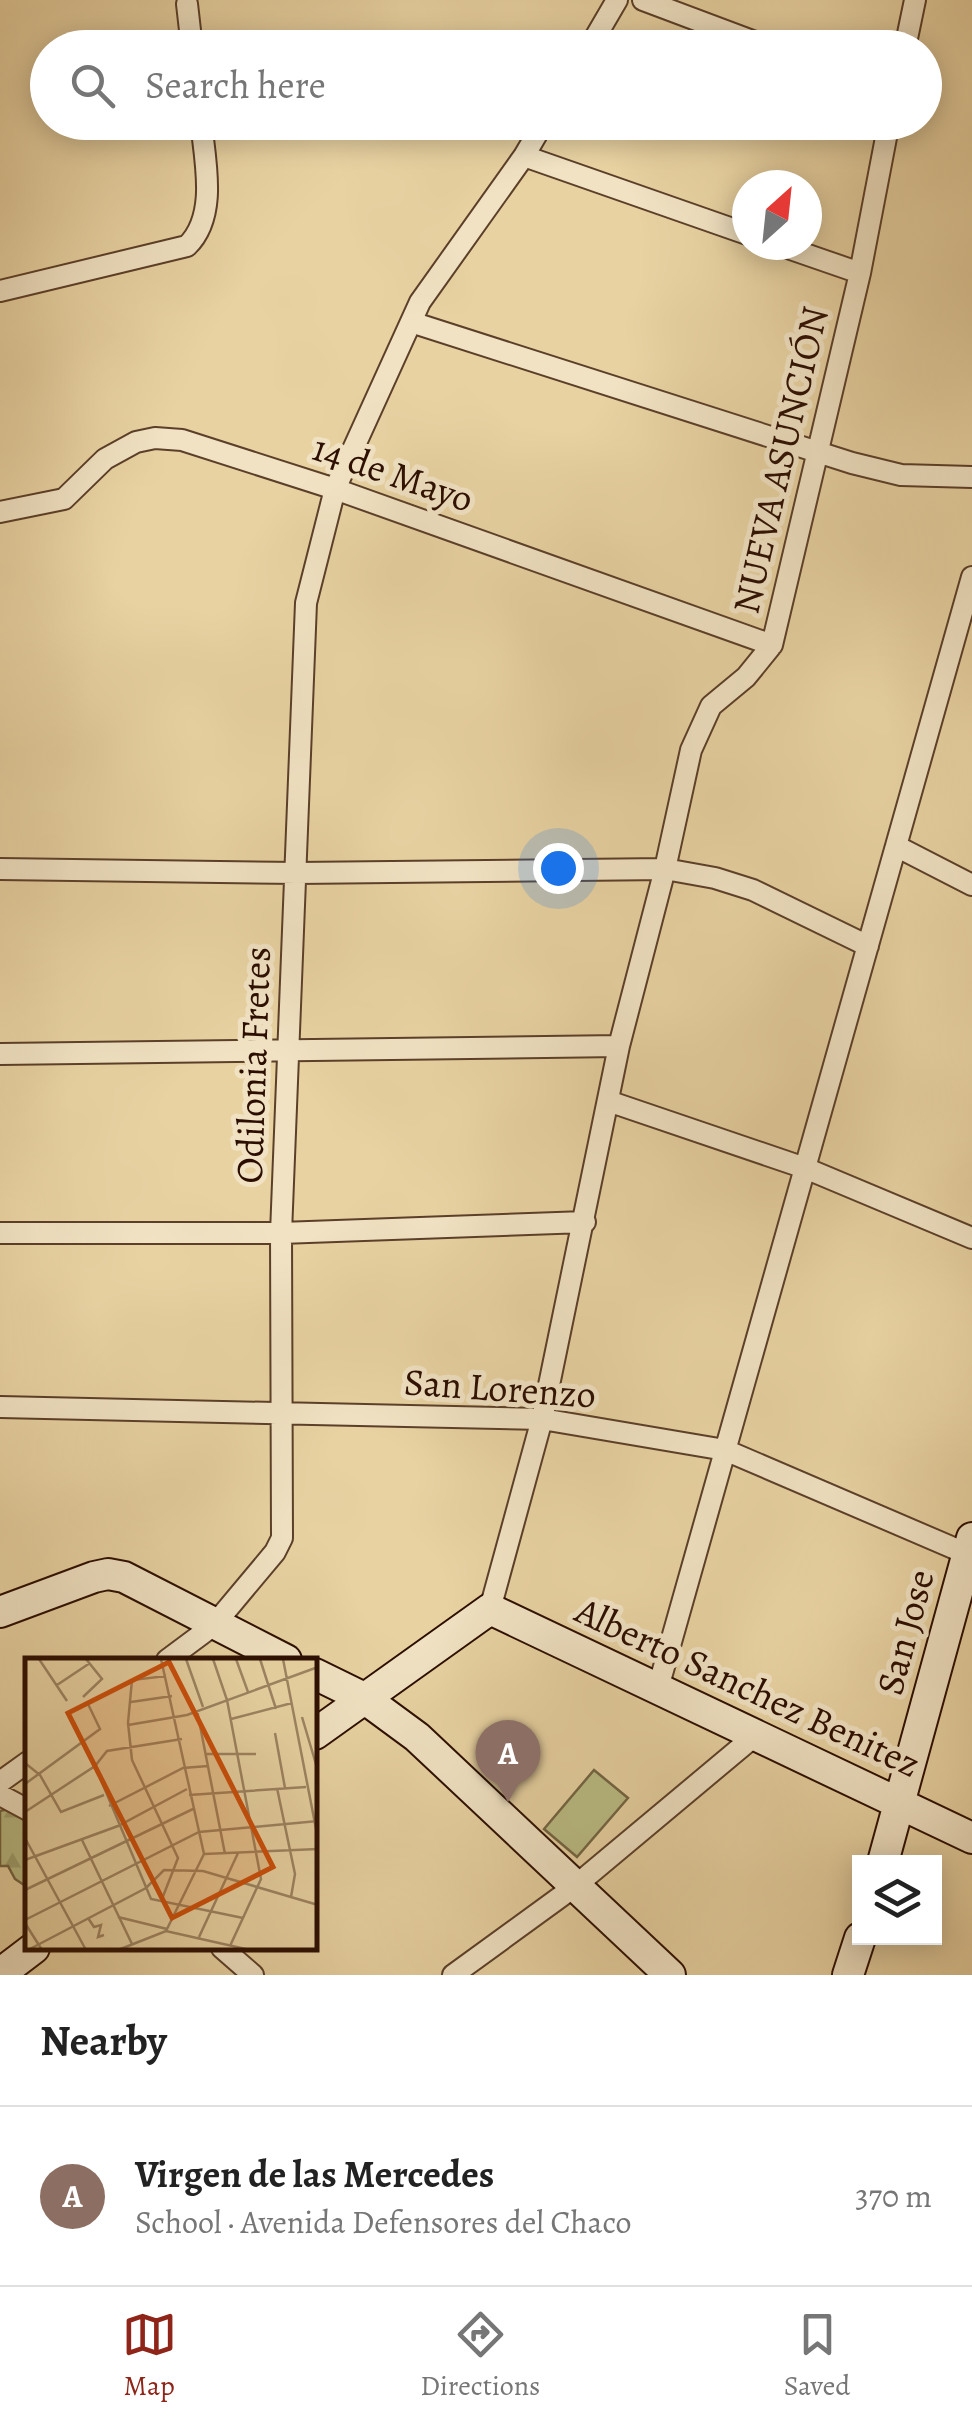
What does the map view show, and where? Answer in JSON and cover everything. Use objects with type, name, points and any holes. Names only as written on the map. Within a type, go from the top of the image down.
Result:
[{"type":"street","points":[[600,30],[617,0]]},
{"type":"street","points":[[643,0],[724,30]]},
{"type":"street","points":[[908,30],[915,0]]},
{"type":"street","points":[[188,4],[190,30]]},
{"type":"street","points":[[0,291],[187,246],[200,233],[205,209],[203,140]]},
{"type":"street","name":"Odilonia Fretes","points":[[170,1658],[214,1625],[275,1552],[282,1538],[281,1233],[306,603],[335,489],[420,302],[533,140]]},
{"type":"street","name":"NUEVA ASUNCIÓN","points":[[490,1609],[542,1419],[619,1046],[665,870],[691,750],[711,706],[746,677],[772,645],[860,274],[886,140]]},
{"type":"street","points":[[524,156],[732,229]]},
{"type":"street","points":[[821,260],[860,274]]},
{"type":"street","points":[[411,322],[816,451],[901,474],[972,478]]},
{"type":"street","name":"14 de Mayo","points":[[0,515],[64,499],[105,459],[136,442],[155,438],[182,440],[335,489],[772,645]]},
{"type":"street","points":[[658,1688],[972,577]]},
{"type":"street","points":[[896,846],[972,884]]},
{"type":"street","points":[[0,869],[665,870],[715,878],[752,890],[868,946]]},
{"type":"street","points":[[0,1054],[619,1046]]},
{"type":"street","points":[[608,1101],[805,1168],[972,1238]]},
{"type":"street","points":[[0,1233],[281,1233],[585,1222]]},
{"type":"street","name":"San Lorenzo","points":[[0,1407],[542,1419],[726,1450],[970,1550]]},
{"type":"street","name":"San Jose","points":[[884,1855],[970,1550]]},
{"type":"street","points":[[0,1612],[108,1574],[124,1577],[282,1658]]},
{"type":"street","points":[[318,1732],[490,1609]]},
{"type":"street","name":"Alberto Sanchez Benitez","points":[[490,1609],[972,1838]]},
{"type":"street","points":[[318,1675],[364,1698],[417,1737],[670,1975]]},
{"type":"street","points":[[454,1975],[574,1886],[757,1734]]},
{"type":"street","points":[[0,1782],[25,1764]]},
{"type":"street","points":[[0,1795],[25,1808]]},
{"type":"street","points":[[848,1975],[858,1945]]},
{"type":"street","points":[[0,1974],[31,1950]]},
{"type":"street","points":[[224,1950],[253,1975]]},
{"type":"green space","points":[[594,1770],[628,1798],[577,1857],[544,1829]]},
{"type":"green space","points":[[8,1809],[25,1820],[25,1886],[15,1879],[8,1866],[0,1866],[0,1811]]},
{"type":"place","name":"Virgen de las Mercedes","points":[[508,1802]]}]
